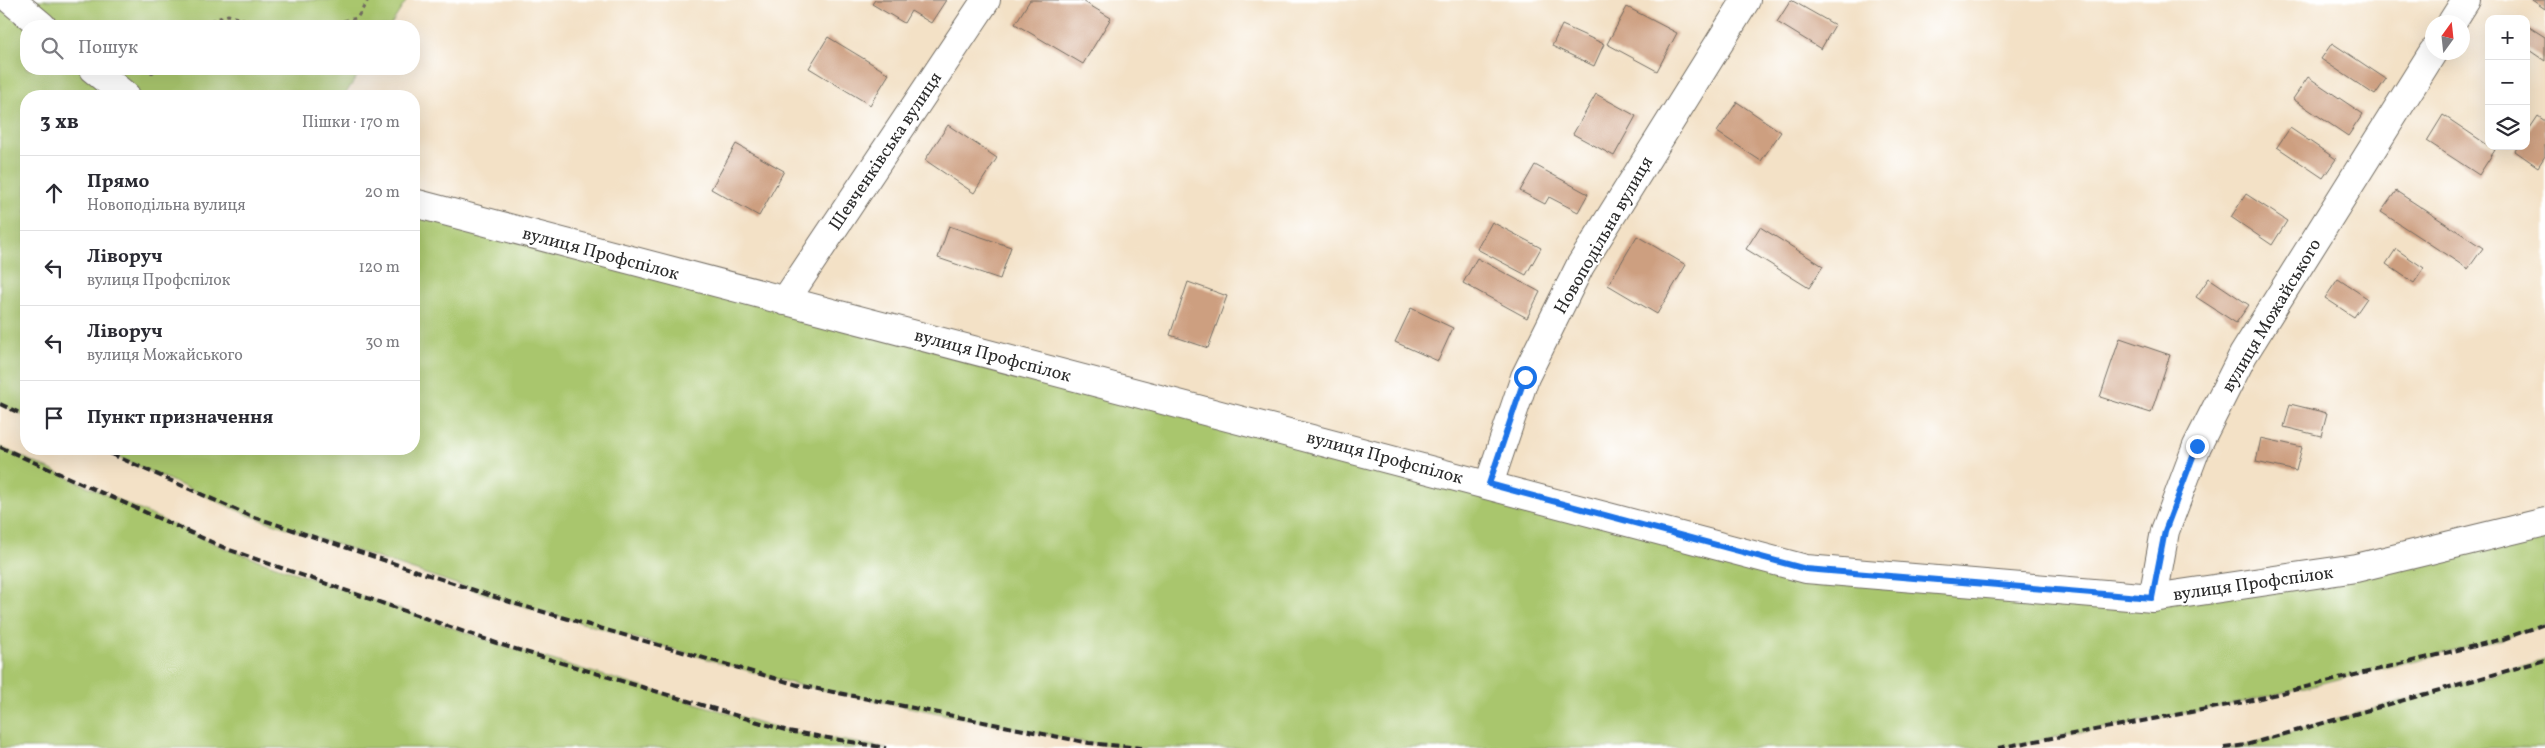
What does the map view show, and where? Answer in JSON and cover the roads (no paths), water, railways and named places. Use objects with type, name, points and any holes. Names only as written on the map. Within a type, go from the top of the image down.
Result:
[{"type":"street","points":[[11,0],[35,20]]},
{"type":"street","name":"Шевченківська вулиця","points":[[785,301],[986,0]]},
{"type":"street","name":"Новоподільна вулиця","points":[[1489,484],[1525,377],[1580,266],[1746,0]]},
{"type":"street","points":[[2456,15],[2466,0]]},
{"type":"street","name":"вулиця Можайського","points":[[2152,598],[2165,531],[2197,446],[2239,363],[2428,60]]},
{"type":"street","points":[[100,75],[119,90]]},
{"type":"street","name":"вулиця Профспілок","points":[[420,205],[1489,484],[1806,569],[2152,598],[2356,568],[2545,522]]},
{"type":"railway","points":[[0,404],[20,413]]},
{"type":"railway","points":[[0,447],[227,549],[502,645],[788,731],[886,748]]},
{"type":"railway","points":[[113,455],[248,515],[516,604],[798,685],[1089,743],[1142,748]]},
{"type":"railway","points":[[1998,748],[2244,702],[2503,639],[2545,624]]},
{"type":"railway","points":[[2224,748],[2246,745],[2545,660]]}]
